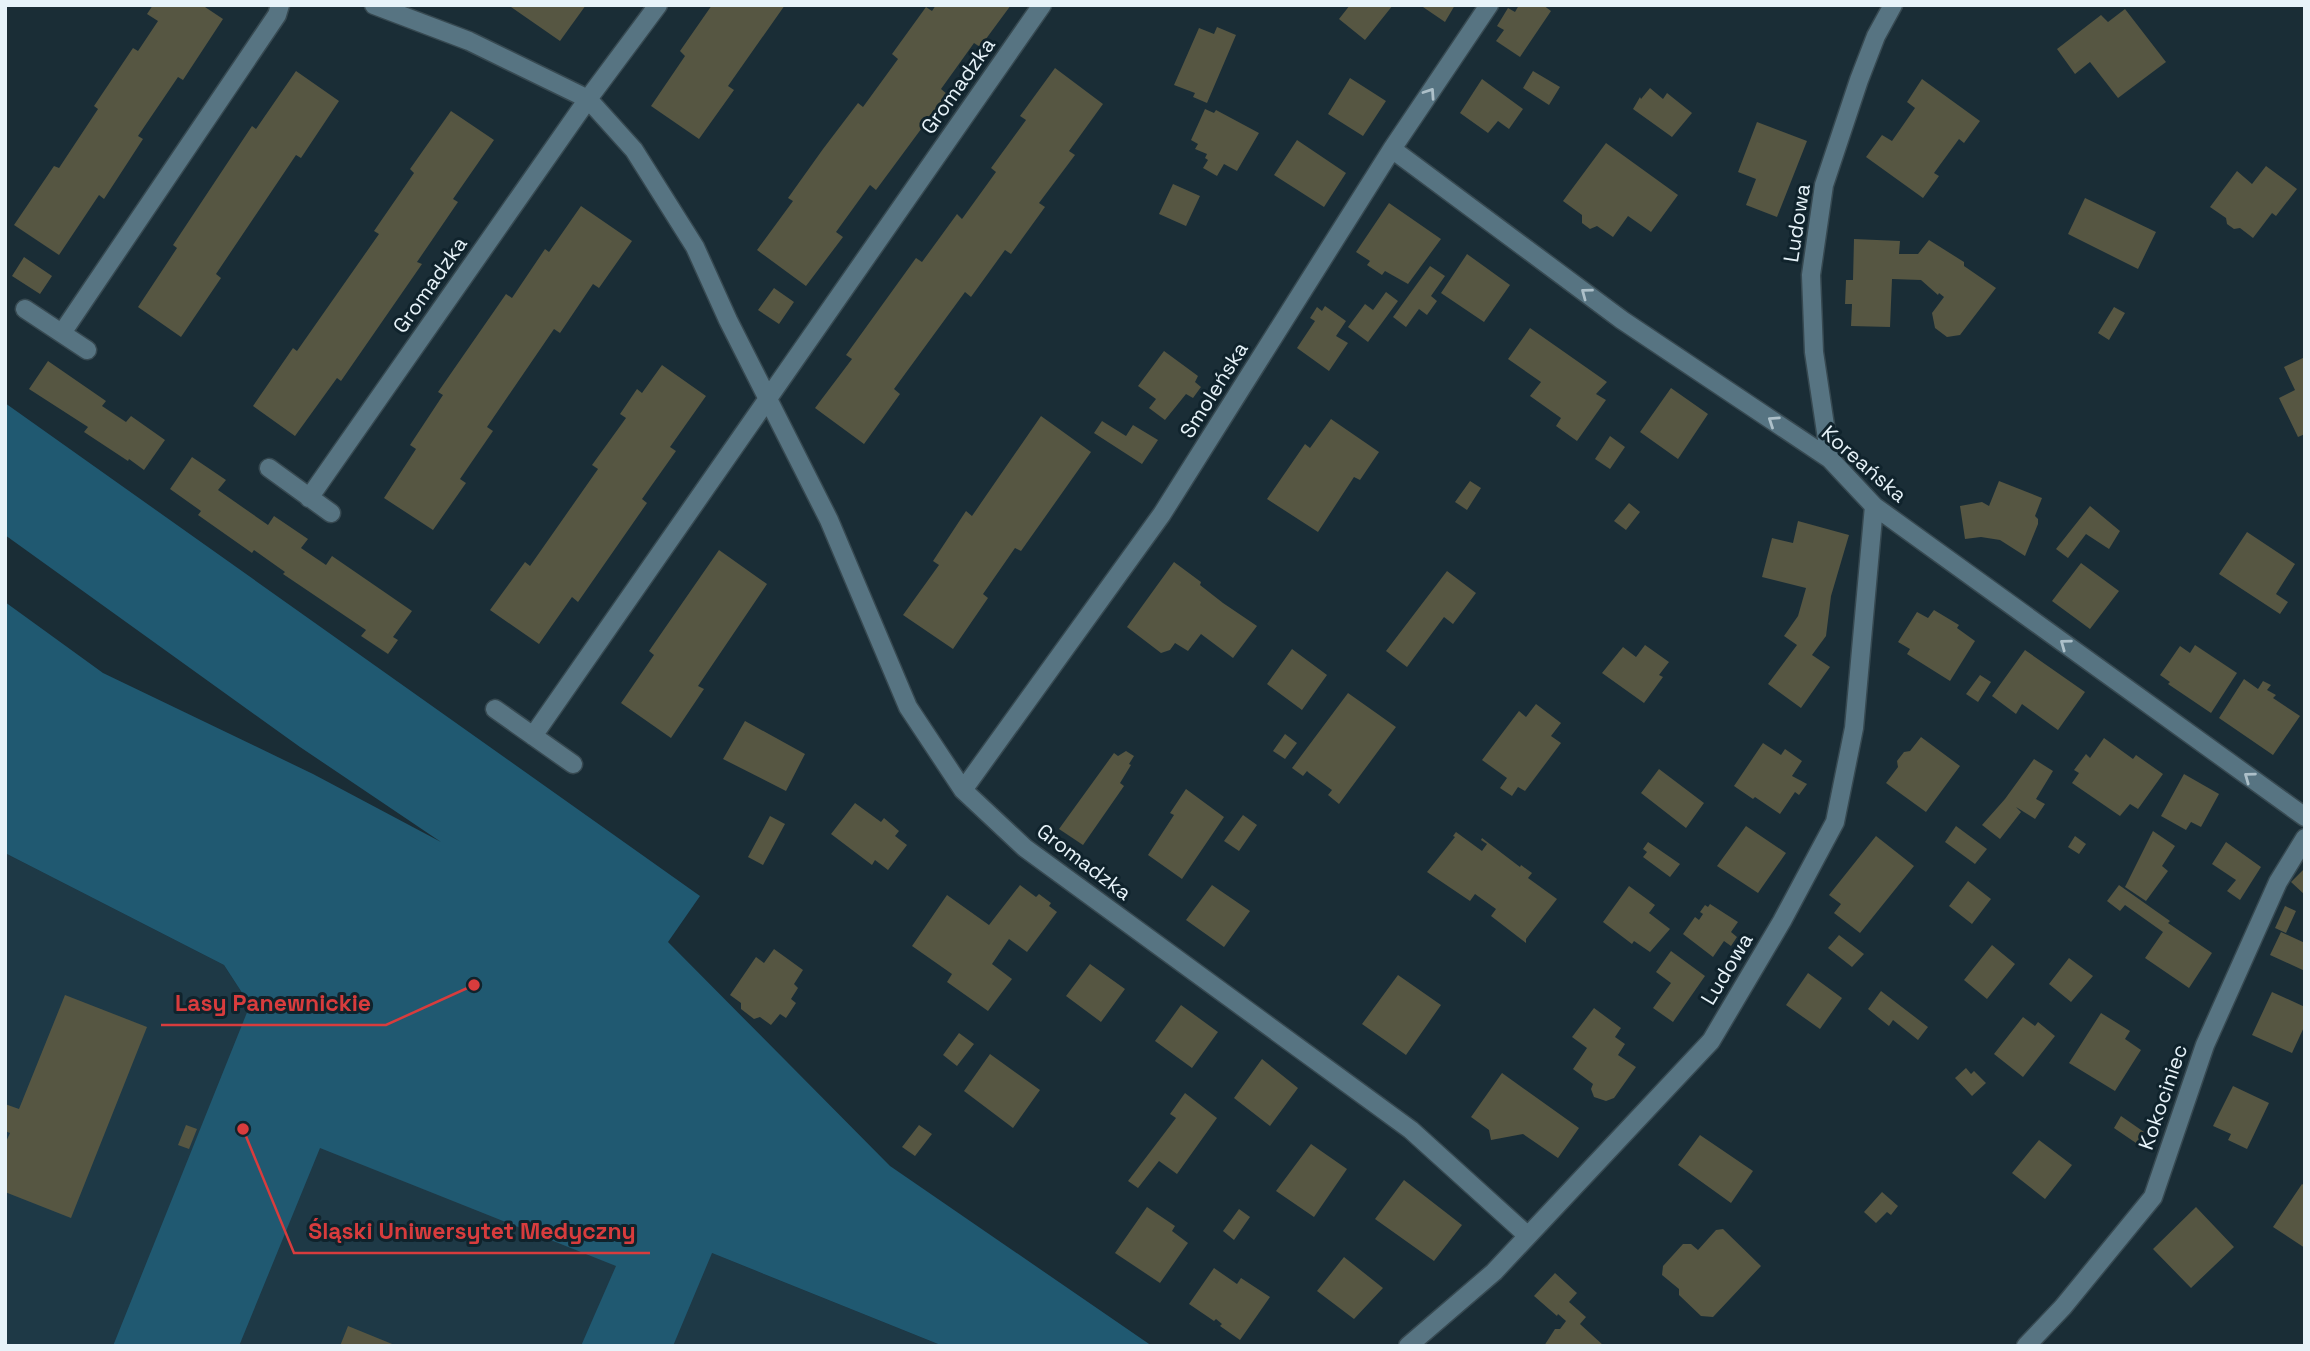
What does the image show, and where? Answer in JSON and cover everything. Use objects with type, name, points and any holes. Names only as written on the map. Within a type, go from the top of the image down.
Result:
[{"type":"street","points":[[62,333],[277,15],[280,5]]},
{"type":"street","name":"Gromadzka","points":[[374,5],[469,41],[589,99],[634,150],[695,247],[728,320],[829,520],[908,707],[963,790],[1025,848],[1411,1130],[1527,1235]]},
{"type":"street","name":"Gromadzka","points":[[309,498],[658,5]]},
{"type":"street","name":"Gromadzka","points":[[533,736],[1042,5]]},
{"type":"street","name":"Smoleńska","points":[[963,790],[1162,514],[1392,149],[1489,5]]},
{"type":"street","name":"Ludowa","points":[[1830,459],[1814,352],[1811,275],[1824,185],[1876,36],[1894,5]]},
{"type":"street","name":"Koreańska","points":[[1392,149],[1622,320],[1830,459],[1874,506],[2305,817]]},
{"type":"street","points":[[25,309],[87,350]]},
{"type":"street","points":[[269,468],[331,513]]},
{"type":"street","name":"Ludowa","points":[[1408,1346],[1494,1272],[1711,1041],[1782,921],[1835,822],[1854,728],[1874,506]]},
{"type":"street","points":[[495,709],[573,764]]},
{"type":"street","name":"Kokociniec","points":[[2026,1346],[2063,1307],[2153,1197],[2205,1045],[2278,882],[2305,838]]},
{"type":"shaded area","points":[[5,403],[700,896],[668,942],[890,1166],[1152,1346],[943,1346],[712,1253],[673,1346],[581,1346],[616,1266],[320,1148],[239,1346],[113,1346],[250,1005],[224,965],[5,853],[5,602],[103,673],[313,774],[441,842],[300,747],[5,535]]},
{"type":"shaded area","points":[[5,853],[224,965],[250,1005],[712,1253],[943,1346],[5,1346]]},
{"type":"building","points":[[153,5],[202,5],[223,19],[183,80],[178,77],[138,136],[143,139],[104,199],[99,195],[59,255],[14,225],[54,166],[59,168],[98,109],[94,106],[133,48],[138,51],[158,21],[147,14]]},
{"type":"building","points":[[586,5],[560,41],[511,7]]},
{"type":"building","points":[[712,5],[785,5],[728,86],[734,90],[699,139],[651,106],[685,56],[680,51]]},
{"type":"building","points":[[936,5],[1011,5],[980,47],[974,43],[941,89],[947,94],[876,190],[870,185],[836,232],[843,237],[806,286],[757,250],[793,201],[788,198],[823,149],[858,103],[863,107],[898,59],[892,54],[926,7],[932,11]]},
{"type":"building","points":[[1350,5],[1393,5],[1365,40],[1339,19]]},
{"type":"building","points":[[1420,5],[1455,5],[1445,22]]},
{"type":"building","points":[[1519,5],[1543,5],[1551,11],[1520,57],[1496,41],[1504,30],[1497,26],[1508,8],[1515,12]]},
{"type":"building","points":[[2125,9],[2166,62],[2118,98],[2090,62],[2075,74],[2057,49],[2101,15],[2108,22]]},
{"type":"building","points":[[1217,27],[1236,35],[1207,103],[1193,97],[1195,93],[1174,85],[1199,28],[1214,34]]},
{"type":"building","points":[[1055,68],[1103,104],[1069,151],[1075,155],[1039,203],[1045,207],[1011,254],[1005,250],[971,297],[965,292],[894,389],[900,394],[864,444],[815,408],[852,359],[846,355],[916,258],[922,262],[957,214],[962,219],[996,172],[991,168],[1026,120],[1020,116]]},
{"type":"building","points":[[296,71],[339,101],[301,158],[296,155],[216,274],[221,278],[181,337],[138,307],[177,248],[173,245],[252,126],[256,129]]},
{"type":"building","points":[[1533,71],[1560,87],[1549,105],[1523,88]]},
{"type":"building","points":[[1350,78],[1386,101],[1363,136],[1328,114]]},
{"type":"building","points":[[1482,79],[1523,109],[1509,129],[1498,121],[1488,133],[1460,113]]},
{"type":"building","points":[[1922,79],[1980,121],[1964,143],[1959,139],[1934,173],[1939,176],[1923,198],[1866,157],[1882,135],[1892,141],[1915,108],[1907,102]]},
{"type":"building","points":[[1650,88],[1663,99],[1667,93],[1692,113],[1672,137],[1633,109],[1640,97],[1641,99]]},
{"type":"building","points":[[1205,109],[1214,113],[1216,110],[1259,133],[1237,171],[1224,164],[1217,176],[1203,168],[1208,160],[1205,158],[1207,154],[1195,149],[1198,144],[1191,140]]},
{"type":"building","points":[[451,111],[494,140],[453,199],[458,202],[417,262],[422,264],[341,381],[337,378],[295,436],[253,406],[293,348],[297,351],[379,234],[374,231],[414,173],[410,169]]},
{"type":"building","points":[[1757,122],[1807,141],[1777,217],[1746,205],[1756,179],[1738,172]]},
{"type":"building","points":[[1297,140],[1346,173],[1324,207],[1274,175]]},
{"type":"building","points":[[1606,143],[1678,195],[1651,232],[1628,216],[1613,237],[1597,226],[1590,229],[1582,223],[1582,215],[1563,201]]},
{"type":"building","points":[[2266,166],[2297,189],[2276,216],[2272,213],[2253,238],[2240,228],[2234,229],[2227,224],[2226,218],[2210,207],[2237,171],[2252,184]]},
{"type":"building","points":[[1173,184],[1200,196],[1186,226],[1159,214]]},
{"type":"building","points":[[2085,198],[2156,232],[2138,269],[2068,234]]},
{"type":"building","points":[[1389,203],[1441,239],[1408,284],[1385,271],[1382,275],[1367,265],[1370,261],[1356,252]]},
{"type":"building","points":[[581,206],[632,241],[599,288],[593,284],[560,333],[554,329],[487,427],[493,431],[460,479],[466,483],[433,530],[384,498],[416,449],[410,445],[443,395],[438,392],[506,294],[512,298],[545,249],[549,252]]},
{"type":"building","points":[[1854,239],[1900,241],[1899,254],[1918,254],[1929,240],[1964,262],[1964,266],[1996,288],[1960,335],[1947,337],[1935,328],[1932,313],[1944,297],[1921,280],[1892,279],[1890,327],[1851,326],[1852,304],[1845,304],[1846,280],[1853,280]]},
{"type":"building","points":[[1467,254],[1510,285],[1484,322],[1441,293]]},
{"type":"building","points":[[24,257],[52,276],[40,294],[12,276]]},
{"type":"building","points":[[1430,266],[1445,276],[1431,296],[1437,301],[1427,315],[1419,309],[1406,327],[1393,317]]},
{"type":"building","points":[[774,288],[794,302],[779,324],[758,310]]},
{"type":"building","points":[[1386,292],[1398,301],[1368,342],[1348,327],[1365,304],[1373,310]]},
{"type":"building","points":[[1325,306],[1346,321],[1336,336],[1348,343],[1329,371],[1297,348],[1315,321],[1310,318],[1317,307],[1322,311]]},
{"type":"building","points":[[2114,307],[2125,313],[2109,340],[2098,333]]},
{"type":"building","points":[[1530,328],[1607,382],[1596,394],[1606,400],[1577,441],[1556,426],[1561,418],[1530,396],[1541,382],[1508,359]]},
{"type":"building","points":[[1164,351],[1198,376],[1195,382],[1201,387],[1193,398],[1186,394],[1165,420],[1149,408],[1156,399],[1138,386]]},
{"type":"building","points":[[2305,357],[2305,434],[2298,437],[2279,398],[2295,390],[2284,367]]},
{"type":"building","points":[[48,361],[106,401],[102,406],[126,422],[131,416],[165,440],[144,470],[84,432],[88,427],[29,389]]},
{"type":"building","points":[[662,365],[706,396],[670,447],[676,451],[642,499],[647,503],[578,602],[572,597],[539,644],[490,610],[525,562],[530,566],[598,469],[592,465],[626,418],[620,414],[637,389],[642,393]]},
{"type":"building","points":[[1671,388],[1708,414],[1678,459],[1640,432]]},
{"type":"building","points":[[1041,416],[1091,452],[1021,551],[1015,548],[983,594],[988,598],[953,649],[903,615],[939,565],[933,561],[966,511],[972,516]]},
{"type":"building","points":[[1331,419],[1379,452],[1360,480],[1354,477],[1318,532],[1267,499],[1305,444],[1310,448]]},
{"type":"building","points":[[1102,421],[1126,436],[1133,425],[1158,440],[1142,464],[1094,433]]},
{"type":"building","points":[[1610,436],[1625,447],[1610,469],[1595,459]]},
{"type":"building","points":[[192,457],[226,480],[218,490],[268,525],[274,516],[308,539],[301,548],[326,565],[332,556],[412,611],[393,637],[398,640],[388,654],[361,636],[366,630],[283,574],[285,572],[254,550],[252,553],[198,515],[201,511],[170,489]]},
{"type":"building","points":[[1470,481],[1481,488],[1467,510],[1455,502]]},
{"type":"building","points":[[1999,481],[2042,498],[2035,516],[2038,524],[2025,556],[2000,540],[1981,537],[1965,539],[1960,506],[1982,502],[1989,506]]},
{"type":"building","points":[[1629,503],[1640,512],[1626,530],[1614,521]]},
{"type":"building","points":[[2090,506],[2120,531],[2109,549],[2086,534],[2068,558],[2056,549]]},
{"type":"building","points":[[1798,521],[1849,535],[1831,596],[1826,636],[1812,655],[1830,667],[1801,708],[1768,684],[1797,645],[1784,636],[1798,616],[1806,588],[1762,577],[1772,538],[1793,543]]},
{"type":"building","points":[[2247,532],[2295,564],[2276,594],[2288,602],[2280,614],[2219,574]]},
{"type":"building","points":[[719,550],[767,584],[698,686],[704,689],[671,738],[621,703],[654,655],[649,651]]},
{"type":"building","points":[[1174,562],[1223,603],[1257,626],[1233,658],[1201,634],[1188,651],[1175,643],[1170,650],[1161,653],[1127,627]]},
{"type":"building","points":[[2081,563],[2119,591],[2090,629],[2052,601]]},
{"type":"building","points":[[1447,571],[1476,593],[1453,624],[1444,617],[1407,667],[1386,651]]},
{"type":"building","points":[[1934,610],[1959,625],[1957,628],[1975,641],[1950,681],[1907,654],[1910,649],[1898,642],[1917,612],[1928,618]]},
{"type":"building","points":[[1645,645],[1669,662],[1659,675],[1663,677],[1644,703],[1602,673],[1623,647],[1636,657]]},
{"type":"building","points":[[2195,645],[2237,673],[2211,713],[2168,684],[2170,682],[2160,675],[2180,646],[2190,653]]},
{"type":"building","points":[[1292,649],[1327,675],[1302,710],[1267,684]]},
{"type":"building","points":[[2025,650],[2085,692],[2058,730],[2022,704],[2016,714],[1992,696]]},
{"type":"building","points":[[1980,675],[1991,682],[1978,702],[1966,694]]},
{"type":"building","points":[[2244,679],[2258,689],[2263,681],[2271,685],[2267,690],[2276,695],[2273,698],[2300,716],[2273,755],[2219,718]]},
{"type":"building","points":[[1348,693],[1396,727],[1339,804],[1328,795],[1332,790],[1307,771],[1303,776],[1292,768]]},
{"type":"building","points":[[1536,704],[1561,723],[1551,736],[1561,743],[1525,791],[1518,787],[1512,796],[1500,788],[1507,778],[1482,760],[1519,711],[1526,717]]},
{"type":"building","points":[[745,721],[805,754],[786,791],[723,759]]},
{"type":"building","points":[[1285,734],[1297,743],[1285,759],[1273,751]]},
{"type":"building","points":[[1921,737],[1960,766],[1926,812],[1886,783],[1898,767],[1897,761],[1904,752],[1910,751]]},
{"type":"building","points":[[2104,738],[2133,759],[2136,755],[2163,774],[2138,809],[2130,804],[2120,816],[2072,783],[2079,773],[2074,770],[2086,754],[2090,758]]},
{"type":"building","points":[[1763,743],[1781,755],[1785,749],[1802,761],[1792,776],[1807,784],[1799,795],[1795,792],[1780,814],[1734,786]]},
{"type":"building","points":[[1126,751],[1134,756],[1120,783],[1124,786],[1083,845],[1059,829],[1114,753],[1118,756]]},
{"type":"building","points":[[2034,759],[2053,771],[2036,799],[2045,804],[2035,819],[2016,807],[2021,812],[2000,839],[1982,825]]},
{"type":"building","points":[[1659,769],[1704,803],[1686,828],[1641,793]]},
{"type":"building","points":[[2184,774],[2219,794],[2201,827],[2191,822],[2186,830],[2161,816]]},
{"type":"building","points":[[1186,789],[1224,817],[1182,879],[1148,855],[1174,815],[1170,813]]},
{"type":"building","points":[[855,803],[881,822],[884,818],[899,831],[895,836],[907,845],[888,870],[875,860],[872,865],[831,834]]},
{"type":"building","points":[[1243,815],[1257,825],[1239,851],[1224,841]]},
{"type":"building","points":[[770,816],[785,824],[763,865],[748,857]]},
{"type":"building","points":[[1746,826],[1786,853],[1758,893],[1717,866]]},
{"type":"building","points":[[1956,826],[1987,849],[1975,864],[1945,842]]},
{"type":"building","points":[[2153,831],[2175,846],[2162,866],[2168,871],[2146,901],[2125,887]]},
{"type":"building","points":[[1456,832],[1482,851],[1487,844],[1482,838],[1532,873],[1528,878],[1557,899],[1526,939],[1526,943],[1491,916],[1496,909],[1475,894],[1470,901],[1427,872],[1455,837],[1453,836]]},
{"type":"building","points":[[1876,836],[1914,866],[1860,933],[1834,913],[1841,904],[1829,895]]},
{"type":"building","points":[[2075,836],[2086,844],[2079,854],[2068,847]]},
{"type":"building","points":[[1648,842],[1680,864],[1670,877],[1643,857],[1647,852],[1643,849]]},
{"type":"building","points":[[2226,842],[2261,867],[2240,900],[2227,891],[2236,880],[2212,864]]},
{"type":"building","points":[[2305,868],[2305,895],[2291,882]]},
{"type":"building","points":[[1968,881],[1991,899],[1972,924],[1949,906]]},
{"type":"building","points":[[1020,885],[1036,897],[1039,894],[1051,903],[1049,906],[1057,912],[1027,952],[1009,939],[992,964],[1012,979],[988,1011],[947,982],[952,974],[912,946],[947,895],[989,925]]},
{"type":"building","points":[[1212,885],[1250,911],[1224,947],[1186,920]]},
{"type":"building","points":[[2119,885],[2212,953],[2189,988],[2145,958],[2163,932],[2125,905],[2120,911],[2107,901]]},
{"type":"building","points":[[1629,886],[1655,905],[1649,913],[1670,929],[1650,952],[1634,941],[1632,944],[1603,922]]},
{"type":"building","points":[[1710,904],[1738,922],[1731,932],[1737,937],[1731,946],[1724,941],[1713,957],[1683,934],[1695,917],[1699,920],[1705,905],[1708,907]]},
{"type":"building","points":[[2285,906],[2296,911],[2286,933],[2275,928]]},
{"type":"building","points":[[2281,932],[2305,943],[2305,971],[2270,955]]},
{"type":"building","points":[[1839,935],[1864,954],[1852,967],[1828,948]]},
{"type":"building","points":[[1992,945],[2015,964],[1987,999],[1964,980]]},
{"type":"building","points":[[774,949],[803,970],[794,984],[798,988],[791,999],[796,1003],[786,1018],[780,1014],[771,1025],[760,1017],[754,1019],[741,1009],[741,1003],[730,995],[756,957],[764,963]]},
{"type":"building","points":[[1671,951],[1705,976],[1673,1022],[1653,1008],[1671,983],[1656,972]]},
{"type":"building","points":[[2069,958],[2093,976],[2071,1002],[2049,984]]},
{"type":"building","points":[[1090,964],[1125,989],[1101,1022],[1066,996]]},
{"type":"building","points":[[1808,973],[1842,998],[1820,1029],[1786,1005]]},
{"type":"building","points":[[1398,975],[1441,1005],[1406,1055],[1362,1024]]},
{"type":"building","points":[[1881,991],[1928,1027],[1918,1040],[1893,1020],[1889,1026],[1868,1009]]},
{"type":"building","points":[[2272,992],[2305,1007],[2305,1025],[2292,1053],[2252,1035]]},
{"type":"building","points":[[65,995],[147,1027],[71,1218],[5,1192],[5,1144],[10,1133],[5,1131],[5,1104],[19,1109]]},
{"type":"building","points":[[1181,1005],[1218,1032],[1192,1068],[1155,1041]]},
{"type":"building","points":[[1594,1008],[1621,1028],[1615,1037],[1625,1044],[1618,1055],[1636,1067],[1614,1098],[1606,1101],[1594,1097],[1591,1089],[1593,1084],[1573,1069],[1587,1048],[1572,1037]]},
{"type":"building","points":[[2101,1013],[2130,1031],[2125,1039],[2141,1050],[2115,1091],[2069,1063]]},
{"type":"building","points":[[2023,1017],[2035,1026],[2038,1022],[2055,1036],[2023,1077],[1994,1054]]},
{"type":"building","points":[[959,1033],[974,1044],[957,1066],[943,1055]]},
{"type":"building","points":[[990,1054],[1040,1090],[1013,1128],[964,1091]]},
{"type":"building","points":[[1262,1059],[1298,1088],[1270,1126],[1234,1098]]},
{"type":"building","points":[[1966,1068],[1971,1074],[1974,1071],[1986,1083],[1972,1096],[1955,1078]]},
{"type":"building","points":[[1502,1073],[1579,1128],[1558,1158],[1523,1134],[1491,1140],[1489,1130],[1471,1117]]},
{"type":"building","points":[[2233,1086],[2269,1103],[2247,1149],[2228,1140],[2231,1134],[2213,1126]]},
{"type":"building","points":[[1185,1093],[1217,1118],[1177,1174],[1159,1161],[1138,1188],[1128,1181],[1176,1118],[1170,1114]]},
{"type":"building","points":[[2121,1116],[2144,1132],[2136,1143],[2114,1128]]},
{"type":"building","points":[[186,1125],[197,1129],[189,1149],[178,1145]]},
{"type":"building","points":[[919,1125],[932,1134],[915,1156],[902,1147]]},
{"type":"building","points":[[1700,1135],[1753,1171],[1731,1203],[1678,1165]]},
{"type":"building","points":[[2039,1140],[2072,1165],[2045,1199],[2012,1173]]},
{"type":"building","points":[[1311,1144],[1347,1169],[1314,1217],[1276,1191]]},
{"type":"building","points":[[1404,1180],[1462,1225],[1434,1261],[1375,1219]]},
{"type":"building","points":[[2302,1184],[2305,1186],[2305,1248],[2273,1227]]},
{"type":"building","points":[[1882,1192],[1898,1206],[1891,1215],[1887,1212],[1876,1223],[1864,1212]]},
{"type":"building","points":[[1147,1207],[1175,1226],[1172,1231],[1188,1243],[1160,1283],[1115,1253]]},
{"type":"building","points":[[2196,1207],[2234,1247],[2191,1288],[2153,1249]]},
{"type":"building","points":[[1239,1209],[1250,1217],[1234,1240],[1223,1231]]},
{"type":"building","points":[[1723,1229],[1761,1266],[1713,1317],[1701,1316],[1679,1295],[1679,1289],[1662,1275],[1663,1266],[1683,1244],[1691,1244],[1698,1250],[1716,1230]]},
{"type":"building","points":[[1344,1257],[1383,1288],[1354,1319],[1317,1291]]},
{"type":"building","points":[[1214,1268],[1237,1284],[1241,1278],[1270,1297],[1240,1340],[1220,1326],[1222,1324],[1216,1319],[1214,1321],[1189,1304]]},
{"type":"building","points":[[1555,1273],[1577,1293],[1569,1302],[1586,1317],[1580,1324],[1604,1346],[1544,1346],[1555,1329],[1560,1329],[1566,1321],[1534,1296]]},
{"type":"building","points":[[348,1326],[397,1346],[340,1346]]},
{"type":"place","name":"Lasy Panewnickie","points":[[474,985]]},
{"type":"place","name":"Śląski Uniwersytet Medyczny","points":[[243,1129]]}]
